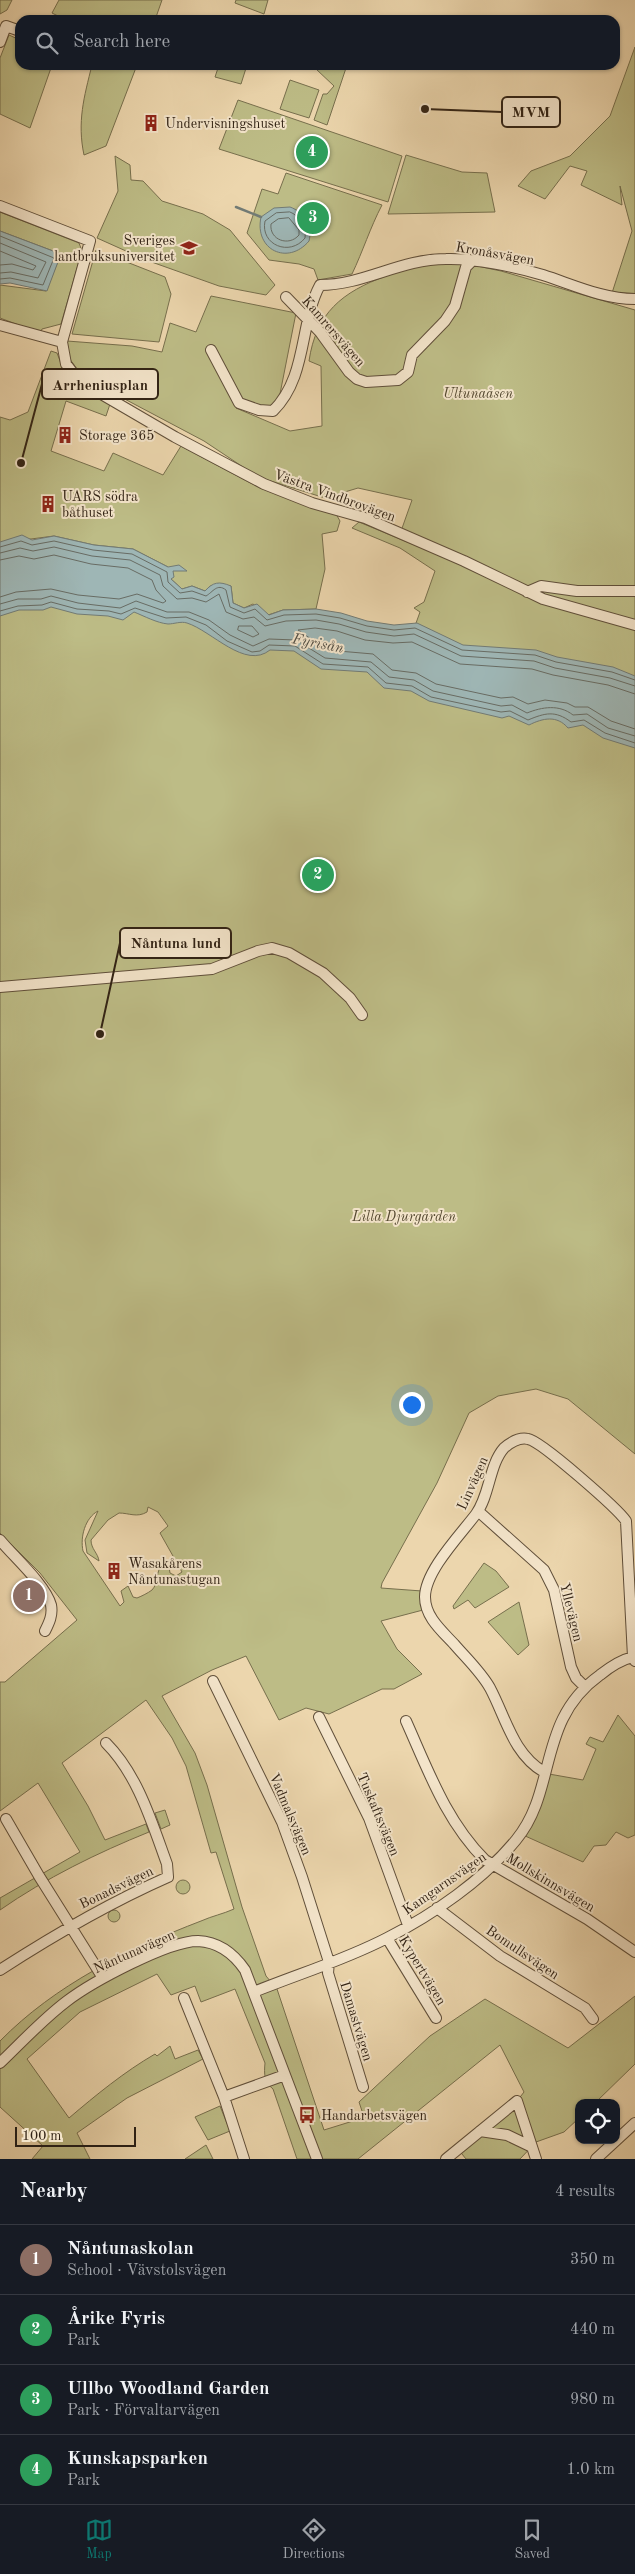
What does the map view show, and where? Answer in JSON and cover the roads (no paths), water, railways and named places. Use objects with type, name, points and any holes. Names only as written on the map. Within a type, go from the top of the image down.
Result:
[{"type":"street","points":[[0,42],[6,26],[15,29]]},
{"type":"street","points":[[0,206],[90,241],[62,342],[1,327]]},
{"type":"street","name":"Kronåsvägen","points":[[309,321],[312,300],[320,285],[338,285],[408,262],[446,258],[540,274],[614,299],[635,300]]},
{"type":"street","name":"Kamrersvägen","points":[[286,297],[309,321],[348,372],[357,379],[366,382],[398,380],[408,372],[412,355],[440,326],[455,306],[466,267],[472,261]]},
{"type":"street","points":[[211,350],[239,404],[258,410],[273,411],[280,404],[296,374],[309,321]]},
{"type":"street","name":"Västra Vindbrovägen","points":[[62,342],[66,364],[79,381],[183,442],[264,484],[312,503],[365,518],[543,599],[635,625]]},
{"type":"street","points":[[527,592],[541,586],[577,591],[635,591]]},
{"type":"street","points":[[0,987],[212,969],[258,951],[272,948],[289,953],[322,972],[350,998],[362,1015]]},
{"type":"street","name":"Linvägen","points":[[544,1772],[524,1757],[483,1677],[436,1625],[426,1603],[426,1590],[436,1569],[478,1511],[501,1452],[515,1440],[528,1439],[546,1449],[621,1515],[628,1528],[634,1659]]},
{"type":"street","name":"Yllevägen","points":[[478,1511],[544,1570],[554,1590],[571,1666],[576,1678],[584,1686]]},
{"type":"street","points":[[0,1540],[39,1586],[51,1606],[51,1617],[45,1631]]},
{"type":"street","name":"Kamgarnsvägen","points":[[254,1992],[387,1938],[437,1908],[495,1864],[518,1838],[529,1819],[538,1799],[558,1726],[584,1686],[622,1660],[634,1659]]},
{"type":"street","name":"Vadmalsvägen","points":[[213,1681],[282,1822],[330,1962]]},
{"type":"street","name":"Tuskaftsvägen","points":[[318,1718],[369,1818],[408,1925]]},
{"type":"street","name":"Mollskinnsvägen","points":[[406,1721],[448,1813],[473,1848],[485,1860],[495,1864],[587,1919],[635,1952]]},
{"type":"street","name":"Bonadsvägen","points":[[0,1970],[70,1926],[123,1897],[168,1877],[169,1874],[156,1834],[135,1784],[124,1764],[106,1743]]},
{"type":"street","points":[[6,1819],[103,1978]]},
{"type":"street","name":"Bomullsvägen","points":[[437,1908],[500,1956],[585,2008],[594,2019]]},
{"type":"street","name":"Kypertvägen","points":[[387,1938],[436,2018]]},
{"type":"street","name":"Nåntunavägen","points":[[0,2063],[56,2010],[103,1978],[169,1948],[198,1942],[214,1944],[229,1952],[245,1970],[317,2159]]},
{"type":"street","name":"Damastvägen","points":[[330,1962],[328,1973],[364,2087]]},
{"type":"street","points":[[184,1998],[224,2097],[244,2159]]},
{"type":"street","points":[[224,2097],[285,2075]]},
{"type":"street","points":[[446,2159],[517,2101],[530,2146],[536,2159]]},
{"type":"street","points":[[596,2159],[635,2123]]},
{"type":"street","points":[[480,2131],[507,2135],[530,2146]]},
{"type":"water","points":[[290,207],[299,212],[306,220],[310,230],[309,241],[301,249],[292,252],[274,251],[263,238],[260,229],[261,217],[274,208]]},
{"type":"water","points":[[0,231],[61,254],[47,291],[10,283],[0,284]]},
{"type":"water","name":"Fyrisån","points":[[22,535],[32,540],[54,536],[94,545],[133,549],[168,567],[179,565],[187,571],[173,571],[174,577],[171,579],[182,589],[192,586],[205,591],[216,583],[227,584],[231,586],[233,603],[244,608],[257,604],[269,615],[283,610],[316,609],[341,613],[367,621],[394,625],[417,623],[463,645],[536,650],[557,657],[613,667],[635,676],[635,748],[603,738],[583,725],[568,728],[555,719],[545,719],[529,725],[509,716],[502,718],[429,701],[411,691],[384,688],[367,672],[321,669],[294,651],[270,650],[260,655],[239,652],[185,622],[168,624],[134,612],[123,620],[108,616],[77,614],[51,607],[43,610],[19,610],[0,616],[0,542]]},
{"type":"waterway","points":[[236,207],[261,217]]},
{"type":"place","name":"MVM","points":[[425,109]]},
{"type":"place","name":"Undervisningshuset","points":[[151,123]]},
{"type":"place","name":"Kunskapsparken","points":[[312,152]]},
{"type":"place","name":"Ullbo Woodland Garden","points":[[313,218]]},
{"type":"place","name":"Sveriges lantbruksuniversitet","points":[[189,248]]},
{"type":"place","name":"Storage 365","points":[[65,435]]},
{"type":"place","name":"Arrheniusplan","points":[[21,463]]},
{"type":"place","name":"UARS södra båthuset","points":[[48,504]]},
{"type":"place","name":"Årike Fyris","points":[[318,875]]},
{"type":"place","name":"Nåntuna lund","points":[[100,1034]]},
{"type":"place","name":"Wasakårens Nåntunastugan","points":[[114,1571]]},
{"type":"place","name":"Nåntunaskolan","points":[[29,1596]]},
{"type":"place","name":"Handarbetsvägen","points":[[307,2115]]},
{"type":"park label","name":"Ultunaåsen","points":[[478,393]]},
{"type":"park label","name":"Lilla Djurgården","points":[[404,1216]]}]
